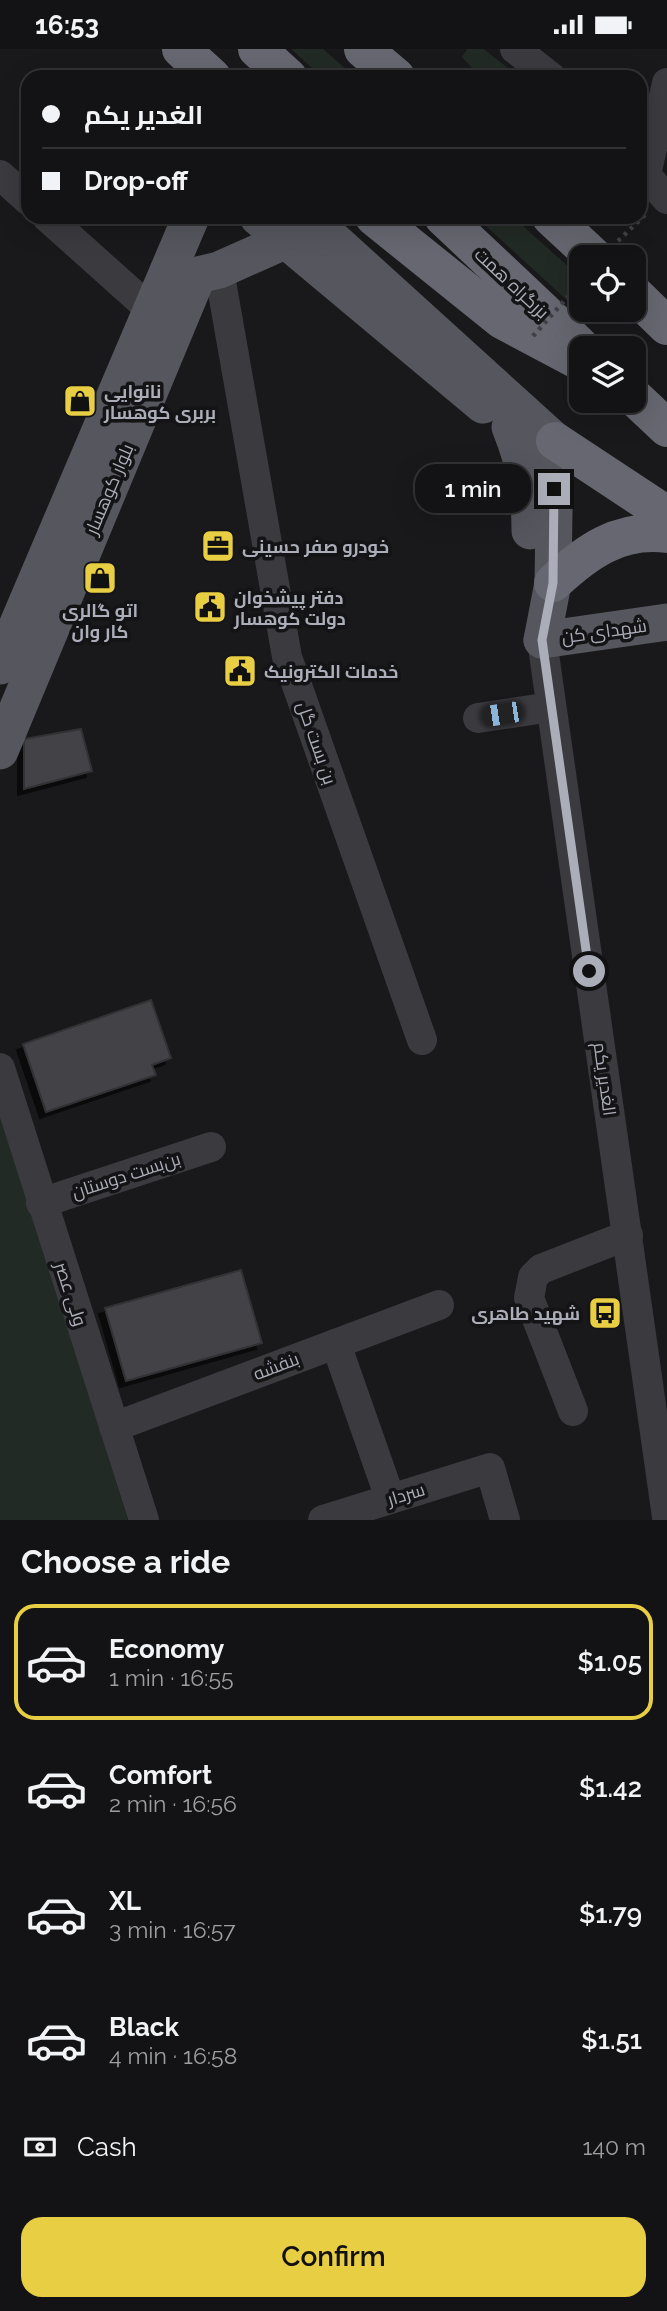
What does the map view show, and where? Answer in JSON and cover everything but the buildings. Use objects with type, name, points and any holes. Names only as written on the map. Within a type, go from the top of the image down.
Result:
[{"type":"highway","points":[[181,49],[196,70]]},
{"type":"highway","points":[[181,49],[204,70]]},
{"type":"highway","points":[[257,49],[280,70]]},
{"type":"highway","points":[[363,49],[388,70]]},
{"type":"highway","points":[[394,49],[410,70]]},
{"type":"highway","points":[[383,224],[502,320],[569,356]]},
{"type":"highway","name":"بزرگراه همت","points":[[450,224],[569,336]]},
{"type":"highway","points":[[559,224],[581,245]]},
{"type":"highway","points":[[646,306],[667,326]]},
{"type":"highway","points":[[646,408],[667,428]]},
{"type":"highway","points":[[555,441],[667,515]]},
{"type":"highway","points":[[553,583],[589,551],[604,543],[643,533],[667,534]]},
{"type":"main road","name":"بلوار کوهسار","points":[[0,751],[196,270],[192,224]]},
{"type":"main road","points":[[196,270],[283,225]]},
{"type":"main road","points":[[283,225],[510,427],[555,441]]},
{"type":"main road","points":[[283,225],[555,441]]},
{"type":"main road","name":"بلوار کوهسار","points":[[0,666],[152,311],[196,270]]},
{"type":"main road","points":[[510,427],[525,464],[530,493],[529,575],[542,640]]},
{"type":"main road","points":[[542,640],[553,583],[555,441]]},
{"type":"main road","name":"شهدای کن","points":[[542,640],[667,622]]},
{"type":"street","points":[[515,49],[542,70]]},
{"type":"street","points":[[647,156],[666,90]]},
{"type":"street","points":[[647,162],[660,204]]},
{"type":"street","points":[[0,175],[21,194]]},
{"type":"street","points":[[55,224],[152,311]]},
{"type":"street","name":"بن بست گل","points":[[196,270],[287,657],[422,1040]]},
{"type":"street","name":"الغدیر یکم","points":[[542,640],[667,1517]]},
{"type":"street","points":[[478,718],[551,707]]},
{"type":"street","name":"ولی عصر","points":[[0,1068],[144,1520]]},
{"type":"street","name":"بن‌بست دوستان","points":[[41,1203],[211,1147]]},
{"type":"street","points":[[573,1411],[533,1309],[529,1287],[541,1269],[628,1235]]},
{"type":"street","name":"بنفشه","points":[[114,1427],[439,1305]]},
{"type":"street","points":[[335,1343],[390,1498]]},
{"type":"street","name":"سردار","points":[[323,1520],[489,1468],[505,1520]]},
{"type":"path","points":[[628,230],[635,224]]},
{"type":"path","points":[[533,336],[569,296]]},
{"type":"shaded area","points":[[291,49],[323,49],[347,70],[314,70]]},
{"type":"shaded area","points":[[467,49],[484,49],[510,70],[474,70],[462,57]]},
{"type":"shaded area","points":[[484,224],[521,224],[569,267],[569,302]]},
{"type":"shaded area","points":[[0,1111],[128,1520],[0,1520]]},
{"type":"place","name":"نانوایی بربری کوهسار","points":[[80,401]]},
{"type":"place","name":"خودرو صفر حسینی","points":[[218,546]]},
{"type":"place","name":"اتو گالری کار وان","points":[[100,578]]},
{"type":"place","name":"دفتر پیشخوان دولت کوهسار","points":[[210,607]]},
{"type":"place","name":"خدمات الکترونیک","points":[[240,671]]},
{"type":"place","name":"شهید طاهری","points":[[605,1313]]},
{"type":"route","points":[[554,489],[553,583],[542,640],[589,971]]}]
